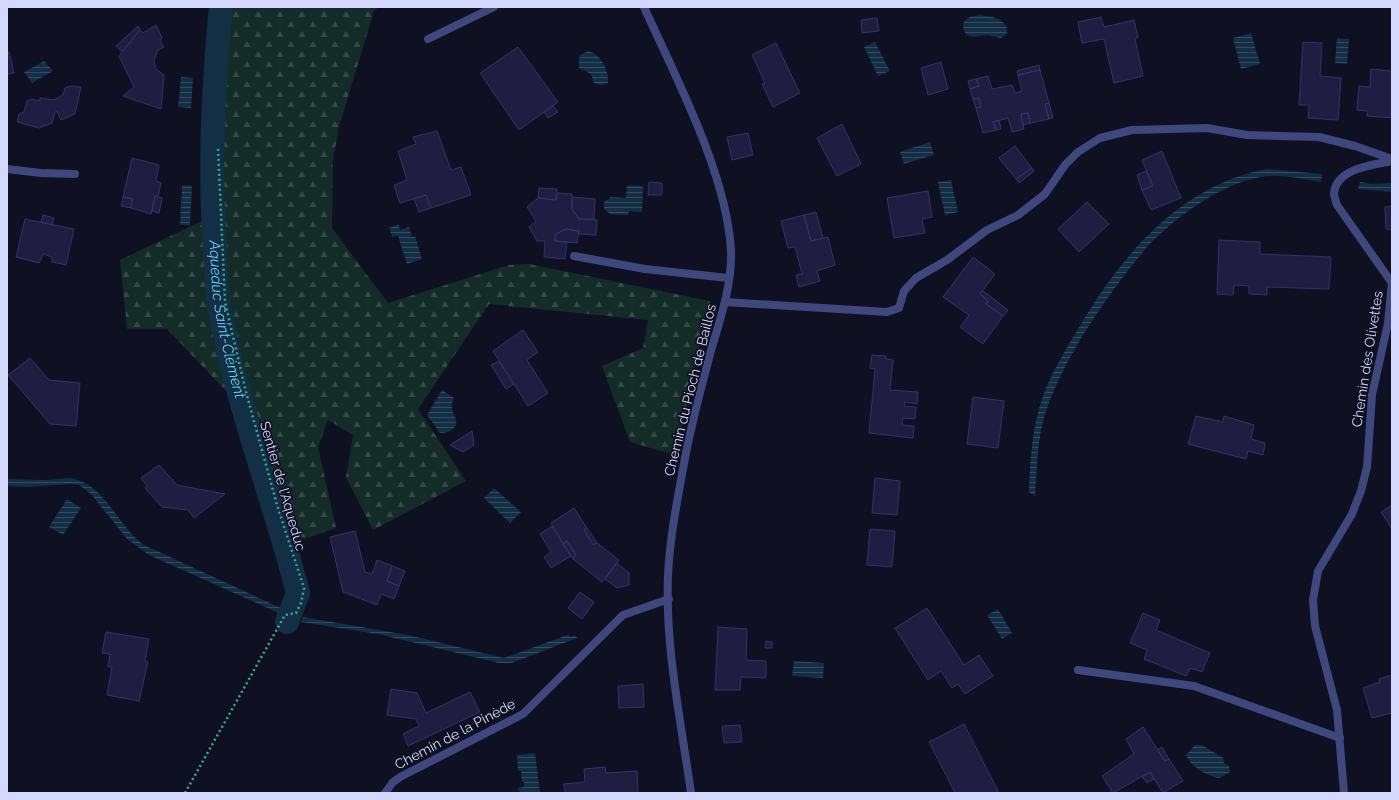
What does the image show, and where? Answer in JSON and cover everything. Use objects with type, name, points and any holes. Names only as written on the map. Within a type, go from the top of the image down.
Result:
[{"type":"street","points":[[428,39],[494,7]]},
{"type":"street","name":"Chemin du Pioch de Baillos","points":[[644,7],[697,126],[725,210],[731,252],[725,302],[698,399],[684,462],[672,530],[668,576],[669,629],[672,660],[691,793]]},
{"type":"street","points":[[725,302],[887,312],[899,308],[904,291],[916,278],[947,260],[987,230],[1018,215],[1045,194],[1065,165],[1078,152],[1100,138],[1132,130],[1207,128],[1247,135],[1319,137],[1355,146],[1392,160]]},
{"type":"street","name":"Chemin des Olivettes","points":[[1344,793],[1337,710],[1315,626],[1313,600],[1318,571],[1352,514],[1361,491],[1367,467],[1372,395],[1388,323],[1392,283],[1337,205],[1334,193],[1339,182],[1348,172],[1392,160]]},
{"type":"street","points":[[7,169],[41,173],[75,174]]},
{"type":"street","points":[[574,256],[645,269],[728,278]]},
{"type":"street","name":"Chemin de la Pinède","points":[[385,793],[393,782],[402,776],[523,714],[623,615],[669,599]]},
{"type":"street","points":[[1078,670],[1194,686],[1340,738]]},
{"type":"path","name":"Sentier de l'Aqueduc","points":[[185,793],[285,615],[296,613],[301,603],[304,588],[277,505],[246,392],[225,302],[218,148]]},
{"type":"green space","points":[[211,7],[379,7],[374,11],[339,127],[333,159],[332,228],[388,303],[509,265],[529,264],[710,301],[675,455],[630,442],[602,366],[643,348],[648,320],[489,304],[418,409],[466,481],[373,530],[346,477],[353,435],[328,420],[318,447],[336,528],[276,549],[226,391],[167,329],[127,329],[120,260],[204,220],[208,160]]},
{"type":"water","points":[[979,15],[1002,21],[1007,27],[1007,34],[1001,38],[987,35],[974,37],[966,35],[963,28],[964,21],[970,17]]},
{"type":"water","points":[[1251,33],[1260,64],[1241,69],[1233,38]]},
{"type":"water","points":[[1337,38],[1349,39],[1347,64],[1335,63]]},
{"type":"water","points":[[875,42],[890,71],[878,76],[864,47]]},
{"type":"water","points":[[588,51],[597,55],[603,63],[606,68],[608,83],[601,85],[594,83],[591,74],[579,68],[580,55]]},
{"type":"water","points":[[44,61],[53,71],[32,83],[24,72]]},
{"type":"water","points":[[181,77],[193,78],[191,108],[178,107]]},
{"type":"water","points":[[930,142],[934,155],[904,164],[900,152]]},
{"type":"water","points":[[1266,169],[1322,174],[1321,182],[1275,176],[1260,177],[1244,181],[1213,195],[1198,204],[1170,225],[1146,248],[1103,304],[1066,365],[1047,408],[1041,430],[1035,496],[1029,492],[1034,433],[1045,390],[1058,363],[1078,329],[1113,276],[1133,251],[1156,228],[1180,208],[1206,191],[1235,178]]},
{"type":"water","points":[[951,180],[958,212],[945,215],[938,182]]},
{"type":"water","points":[[1360,182],[1371,184],[1392,183],[1392,192],[1358,189]]},
{"type":"water","points":[[182,185],[192,186],[190,225],[180,225]]},
{"type":"water","points":[[627,185],[643,186],[642,212],[629,211],[628,215],[610,214],[604,209],[604,201],[610,199],[610,197],[626,198]]},
{"type":"water","points":[[399,224],[400,230],[409,227],[412,237],[415,236],[422,259],[407,264],[398,236],[392,237],[389,228]]},
{"type":"water","points":[[442,390],[454,398],[452,410],[456,424],[453,429],[440,433],[427,415]]},
{"type":"water","points":[[70,478],[93,488],[126,527],[144,545],[283,609],[281,614],[149,555],[127,539],[91,494],[79,485],[71,484],[27,487],[7,486],[7,479],[46,480]]},
{"type":"water","points":[[494,488],[521,512],[510,523],[484,498]]},
{"type":"water","points":[[67,499],[81,508],[63,535],[49,527]]},
{"type":"water","points":[[998,609],[1012,633],[1002,639],[987,615]]},
{"type":"water","points":[[303,617],[408,635],[504,658],[568,635],[571,637],[575,635],[577,638],[512,663],[499,663],[378,634],[301,622]]},
{"type":"water","points":[[794,661],[824,663],[823,678],[792,676]]},
{"type":"water","points":[[1195,745],[1202,745],[1223,758],[1224,763],[1229,766],[1230,772],[1219,778],[1209,775],[1195,767],[1186,755]]},
{"type":"water","points":[[535,753],[540,793],[519,793],[518,788],[524,787],[524,782],[522,782],[521,771],[518,771],[517,755]]},
{"type":"building","points":[[1101,17],[1104,27],[1134,20],[1138,37],[1135,39],[1143,76],[1114,83],[1104,39],[1082,43],[1078,22]]},
{"type":"building","points":[[877,18],[879,31],[862,33],[861,20]]},
{"type":"building","points":[[156,25],[162,38],[160,41],[164,47],[158,50],[154,60],[156,69],[164,75],[161,109],[123,96],[134,87],[119,56],[140,30],[143,33]]},
{"type":"building","points":[[138,26],[140,30],[122,52],[116,46]]},
{"type":"building","points":[[1303,42],[1322,43],[1320,76],[1341,78],[1338,120],[1308,118],[1309,105],[1299,105]]},
{"type":"building","points":[[776,43],[800,93],[773,107],[762,84],[765,83],[752,55]]},
{"type":"building","points":[[518,47],[558,102],[519,130],[480,73]]},
{"type":"building","points":[[7,52],[9,52],[14,73],[7,74]]},
{"type":"building","points":[[941,62],[948,89],[928,95],[921,68]]},
{"type":"building","points":[[1039,65],[1040,70],[1018,75],[1017,71]]},
{"type":"building","points":[[1371,69],[1392,71],[1392,118],[1367,116],[1368,111],[1357,110],[1359,86],[1370,87]]},
{"type":"building","points":[[1040,70],[1049,103],[1045,104],[1049,119],[1030,123],[1028,113],[1021,114],[1024,129],[1012,132],[1008,118],[993,122],[996,130],[983,133],[976,108],[981,107],[979,98],[973,99],[970,89],[979,86],[976,79],[988,76],[992,89],[1012,85],[1015,93],[1022,91],[1018,75]]},
{"type":"building","points":[[976,79],[979,86],[970,89],[968,81]]},
{"type":"building","points":[[71,86],[81,87],[75,114],[61,120],[57,111],[55,112],[52,123],[39,128],[17,122],[19,114],[24,112],[27,101],[32,99],[40,101],[40,98],[54,100],[63,95],[65,88]]},
{"type":"building","points":[[979,98],[981,107],[976,108],[973,99]]},
{"type":"building","points":[[1049,103],[1053,118],[1049,119],[1045,104]]},
{"type":"building","points":[[553,106],[558,112],[548,118],[544,112]]},
{"type":"building","points":[[1028,113],[1030,123],[1023,125],[1021,114]]},
{"type":"building","points":[[999,120],[1001,129],[996,130],[993,122]]},
{"type":"building","points":[[842,124],[861,164],[837,176],[817,138]]},
{"type":"building","points":[[437,131],[451,170],[461,167],[471,195],[431,208],[426,195],[400,203],[394,185],[407,180],[398,151],[416,144],[413,137]]},
{"type":"building","points":[[748,133],[753,155],[732,160],[727,137]]},
{"type":"building","points":[[1015,146],[1032,168],[1016,179],[999,158]]},
{"type":"building","points":[[1162,151],[1181,198],[1151,210],[1142,190],[1153,186],[1142,160]]},
{"type":"building","points":[[132,158],[159,165],[156,181],[161,183],[158,197],[155,196],[151,214],[131,208],[132,199],[123,197]]},
{"type":"building","points":[[1032,168],[1034,171],[1019,183],[1016,179]]},
{"type":"building","points":[[1146,171],[1153,186],[1142,190],[1137,175]]},
{"type":"building","points":[[649,182],[662,183],[662,195],[648,195]]},
{"type":"building","points":[[539,188],[557,189],[556,200],[538,198]]},
{"type":"building","points":[[928,191],[932,217],[922,219],[925,233],[894,238],[887,198]]},
{"type":"building","points":[[557,193],[572,194],[572,209],[579,219],[597,220],[596,235],[578,234],[579,231],[566,229],[556,234],[555,241],[567,242],[565,259],[544,257],[545,241],[537,241],[529,227],[536,221],[527,207],[538,198],[556,200]]},
{"type":"building","points":[[426,195],[431,208],[419,212],[414,199]]},
{"type":"building","points":[[155,196],[162,198],[159,213],[152,211]]},
{"type":"building","points":[[123,197],[132,199],[131,208],[121,206]]},
{"type":"building","points":[[572,197],[595,199],[594,219],[579,219],[572,209]]},
{"type":"building","points":[[1087,202],[1109,224],[1079,252],[1058,229]]},
{"type":"building","points":[[1392,206],[1392,230],[1386,229],[1385,207]]},
{"type":"building","points":[[816,212],[823,238],[811,241],[804,215]]},
{"type":"building","points":[[43,215],[54,218],[52,225],[41,222]]},
{"type":"building","points":[[804,215],[811,241],[828,237],[835,265],[817,271],[820,281],[799,287],[796,275],[802,274],[795,247],[788,248],[781,221]]},
{"type":"building","points":[[25,219],[74,229],[66,265],[52,262],[52,257],[43,254],[39,263],[16,257]]},
{"type":"building","points":[[566,229],[579,231],[577,243],[555,241],[556,234]]},
{"type":"building","points":[[1219,240],[1260,242],[1260,254],[1331,257],[1329,289],[1267,287],[1267,295],[1249,294],[1249,286],[1234,285],[1233,295],[1217,294]]},
{"type":"building","points":[[973,257],[995,274],[980,294],[988,301],[986,304],[1003,316],[983,344],[960,327],[969,315],[943,297]]},
{"type":"building","points":[[983,291],[1008,310],[1003,316],[986,304],[988,301],[980,294]]},
{"type":"building","points":[[523,330],[538,352],[527,360],[548,393],[528,406],[493,351]]},
{"type":"building","points":[[872,355],[886,356],[886,359],[893,360],[890,390],[918,392],[917,404],[905,402],[904,406],[916,407],[915,419],[903,418],[902,425],[914,426],[913,438],[869,433],[875,369],[870,368]]},
{"type":"building","points":[[30,358],[49,380],[80,383],[76,426],[50,424],[8,375]]},
{"type":"building","points":[[499,361],[514,384],[506,389],[491,365]]},
{"type":"building","points":[[973,397],[1004,401],[998,448],[967,444]]},
{"type":"building","points":[[1196,416],[1223,422],[1224,416],[1254,425],[1251,439],[1265,443],[1263,455],[1248,451],[1246,459],[1188,444]]},
{"type":"building","points":[[472,431],[474,445],[463,452],[450,445]]},
{"type":"building","points":[[159,465],[177,485],[225,494],[194,518],[188,510],[162,507],[145,488],[147,486],[141,478]]},
{"type":"building","points":[[875,478],[900,481],[897,515],[872,513]]},
{"type":"building","points":[[1392,505],[1392,529],[1381,512]]},
{"type":"building","points":[[574,508],[587,528],[584,530],[593,545],[597,543],[619,560],[602,582],[573,559],[576,555],[567,541],[563,544],[551,523]]},
{"type":"building","points":[[552,526],[571,556],[551,568],[544,557],[551,552],[540,534]]},
{"type":"building","points":[[587,528],[597,543],[593,545],[584,530]]},
{"type":"building","points":[[870,529],[895,531],[892,567],[867,565]]},
{"type":"building","points":[[355,531],[365,572],[372,574],[377,560],[392,566],[387,581],[399,586],[394,599],[381,594],[377,605],[343,592],[330,537]]},
{"type":"building","points":[[567,541],[576,555],[573,559],[563,544]]},
{"type":"building","points":[[617,563],[629,573],[629,585],[617,588],[605,579]]},
{"type":"building","points":[[392,566],[405,571],[399,586],[387,581]]},
{"type":"building","points":[[580,592],[594,602],[582,619],[568,608]]},
{"type":"building","points":[[927,608],[964,665],[979,655],[993,676],[965,694],[958,684],[952,688],[941,671],[928,680],[895,628]]},
{"type":"building","points":[[1143,613],[1160,620],[1156,630],[1210,653],[1202,672],[1190,668],[1186,676],[1144,659],[1147,650],[1130,643]]},
{"type":"building","points":[[718,627],[747,629],[746,660],[766,661],[766,678],[741,677],[740,690],[715,690]]},
{"type":"building","points":[[106,632],[149,639],[145,661],[148,662],[139,701],[107,695],[112,667],[108,667],[110,654],[102,653]]},
{"type":"building","points":[[766,641],[772,642],[772,648],[765,648]]},
{"type":"building","points":[[1392,675],[1392,713],[1372,718],[1363,688],[1380,682],[1379,679]]},
{"type":"building","points":[[643,684],[644,707],[619,708],[618,686]]},
{"type":"building","points":[[391,689],[417,693],[426,713],[470,692],[480,712],[408,746],[403,734],[419,726],[416,719],[387,715]]},
{"type":"building","points":[[964,724],[998,791],[995,793],[955,793],[929,742]]},
{"type":"building","points":[[740,725],[742,742],[724,743],[722,726]]},
{"type":"building","points":[[1143,727],[1165,761],[1169,759],[1183,781],[1163,793],[1150,772],[1113,793],[1102,776],[1134,754],[1126,739]]},
{"type":"building","points":[[1162,747],[1169,759],[1165,761],[1157,750]]},
{"type":"building","points":[[605,767],[606,773],[637,771],[638,793],[565,793],[564,784],[585,782],[584,769]]},
{"type":"building","points":[[1150,772],[1154,779],[1147,783],[1142,777]]},
{"type":"waterway","name":"Aqueduc Saint-Clément","points":[[221,7],[214,97],[212,157],[213,218],[218,298],[226,342],[235,378],[298,593],[287,622]]}]
